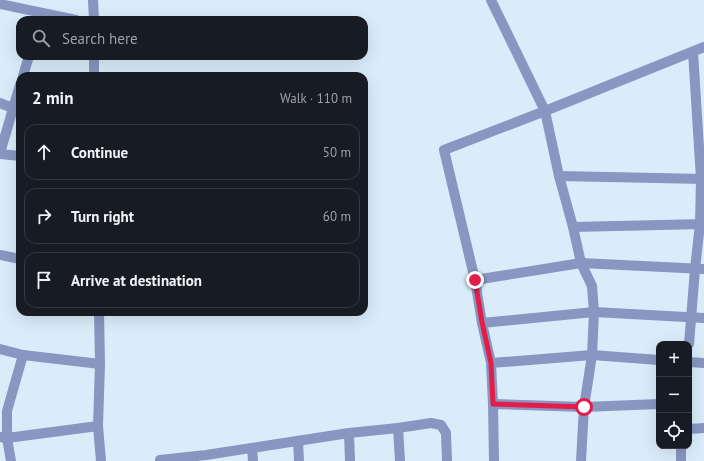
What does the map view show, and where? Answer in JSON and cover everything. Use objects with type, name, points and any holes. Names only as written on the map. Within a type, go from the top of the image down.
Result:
[{"type":"street","points":[[93,0],[94,16]]},
{"type":"street","points":[[491,0],[545,111],[559,176],[581,263],[592,286],[594,312],[592,355],[584,407],[581,461]]},
{"type":"street","points":[[1,5],[39,16]]},
{"type":"street","points":[[494,461],[491,363],[475,280],[444,150],[704,47]]},
{"type":"street","points":[[689,341],[691,318],[699,269],[703,179],[693,52]]},
{"type":"street","points":[[24,72],[28,60]]},
{"type":"street","points":[[94,60],[94,72]]},
{"type":"street","points":[[0,103],[16,110],[0,154],[16,156]]},
{"type":"street","points":[[559,176],[703,179]]},
{"type":"street","points":[[573,227],[702,224]]},
{"type":"street","points":[[0,255],[16,258]]},
{"type":"street","points":[[475,280],[581,263],[699,269]]},
{"type":"street","points":[[482,322],[594,312],[704,318]]},
{"type":"street","points":[[99,316],[100,364],[98,426],[101,461]]},
{"type":"street","points":[[0,349],[23,355],[100,364]]},
{"type":"street","points":[[11,461],[4,437],[7,411],[23,355]]},
{"type":"street","points":[[491,363],[592,355],[656,360]]},
{"type":"street","points":[[692,362],[704,363]]},
{"type":"street","points":[[493,404],[584,407],[656,404]]},
{"type":"street","points":[[160,461],[206,458],[252,448],[431,423],[441,425],[446,433],[447,461]]},
{"type":"street","points":[[4,437],[98,426]]},
{"type":"street","points":[[398,428],[400,461]]},
{"type":"street","points":[[692,429],[704,428]]},
{"type":"street","points":[[349,434],[350,461]]},
{"type":"street","points":[[298,441],[300,461]]},
{"type":"street","points":[[252,448],[253,461]]},
{"type":"street","points":[[681,449],[681,461]]},
{"type":"route","points":[[475,280],[491,363],[493,404],[584,407]]}]
